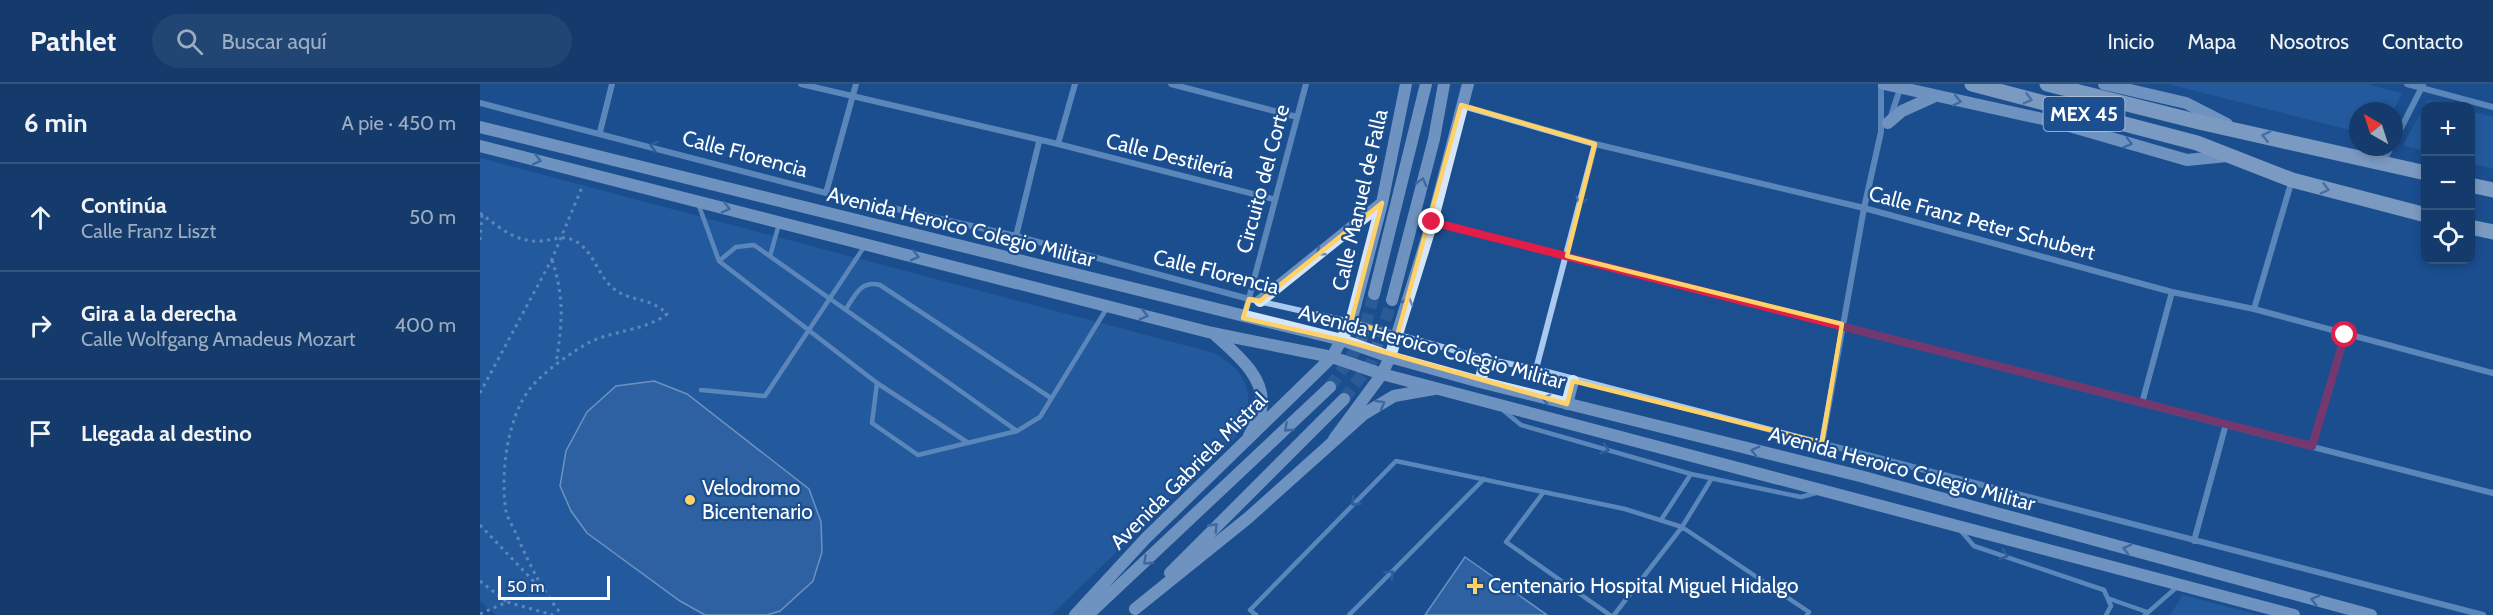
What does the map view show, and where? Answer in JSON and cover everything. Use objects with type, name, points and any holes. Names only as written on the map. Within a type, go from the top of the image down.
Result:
[{"type":"main road","name":"MEX 45","points":[[1972,84],[2197,143],[2292,180],[2421,214]]},
{"type":"main road","name":"MEX 45","points":[[2047,84],[2199,122],[2421,172]]},
{"type":"main road","points":[[2475,186],[2493,190]]},
{"type":"main road","points":[[2475,228],[2493,232]]},
{"type":"street","points":[[600,132],[612,84]]},
{"type":"street","name":"Calle Destilería","points":[[801,84],[1039,142],[1058,144],[1274,200]]},
{"type":"street","points":[[826,193],[856,84]]},
{"type":"street","points":[[1058,144],[1075,84]]},
{"type":"street","points":[[1171,84],[1297,117]]},
{"type":"street","name":"Circuito del Corte","points":[[1243,318],[1254,300],[1274,200],[1305,84]]},
{"type":"street","name":"Calle Manuel de Falla","points":[[1332,357],[1351,322],[1382,203],[1407,84]]},
{"type":"street","points":[[1374,294],[1426,84]]},
{"type":"street","points":[[1392,300],[1434,139],[1444,84]]},
{"type":"street","points":[[1335,439],[1382,374],[1390,357],[1432,222],[1468,84]]},
{"type":"street","points":[[1885,128],[1882,84],[2052,121],[2187,160],[2230,156]]},
{"type":"street","points":[[2104,84],[2186,103],[2233,128]]},
{"type":"street","points":[[2407,84],[2423,86],[2493,107]]},
{"type":"street","points":[[2403,125],[2423,86]]},
{"type":"street","points":[[1822,442],[1864,208],[1885,128],[1900,87]]},
{"type":"street","points":[[1885,128],[1902,111],[1934,96]]},
{"type":"street","name":"Calle Florencia","points":[[480,103],[600,132],[826,193],[1016,236],[1254,300],[1351,322],[1397,336]]},
{"type":"street","name":"Calle Franz Peter Schubert","points":[[1461,105],[1595,144],[1864,208],[2172,291],[2254,309],[2493,373]]},
{"type":"street","name":"Avenida Heroico Colegio Militar","points":[[480,127],[1243,318],[1342,340],[1390,357],[1480,382],[1860,476],[2371,615]]},
{"type":"street","points":[[1016,236],[1039,142]]},
{"type":"street","points":[[1536,369],[1595,144]]},
{"type":"street","name":"Avenida Heroico Colegio Militar","points":[[480,146],[1212,333],[1332,357],[1382,374],[2294,615]]},
{"type":"street","points":[[2384,162],[2387,156]]},
{"type":"street","points":[[2254,309],[2292,180]]},
{"type":"street","points":[[1254,300],[1382,203]]},
{"type":"street","points":[[1432,222],[1842,324],[2493,493]]},
{"type":"street","points":[[2142,403],[2172,291]]},
{"type":"street","points":[[1212,333],[1246,363],[1261,393],[1261,410],[1246,443]]},
{"type":"street","points":[[2312,446],[2345,335]]},
{"type":"street","name":"Avenida Heroico Colegio Militar","points":[[1397,336],[1822,442],[2483,615]]},
{"type":"street","name":"Avenida Gabriela Mistral","points":[[1075,615],[1146,538],[1332,357]]},
{"type":"street","points":[[1480,382],[1486,359]]},
{"type":"street","points":[[1567,404],[1574,381]]},
{"type":"street","name":"Avenida Gabriela Mistral","points":[[1088,615],[1330,387]]},
{"type":"street","points":[[1133,612],[1248,519],[1365,414],[1394,396],[1440,388]]},
{"type":"street","points":[[1133,612],[1344,399]]},
{"type":"street","points":[[2194,541],[2226,424]]},
{"type":"lane","points":[[697,201],[719,261],[877,383],[967,442]]},
{"type":"lane","points":[[770,256],[779,221]]},
{"type":"lane","points":[[701,390],[765,396],[866,244]]},
{"type":"lane","points":[[719,261],[735,247],[754,245],[1017,431]]},
{"type":"lane","points":[[846,309],[861,286],[871,283],[880,285],[1051,398]]},
{"type":"lane","points":[[877,383],[872,423],[918,455],[1017,431],[1040,417],[1109,306]]},
{"type":"lane","points":[[1494,403],[1521,425],[1691,474],[1801,497],[1825,490]]},
{"type":"lane","points":[[1256,615],[1250,610],[1396,461],[1625,509],[1682,527],[1809,612],[1807,615]]},
{"type":"lane","points":[[1661,520],[1691,474]]},
{"type":"lane","points":[[1543,492],[1506,542],[1612,615],[1682,527],[1712,478]]},
{"type":"lane","points":[[1349,615],[1485,479]]},
{"type":"lane","points":[[1956,525],[1974,546],[2096,585],[2104,590],[2110,599],[2112,606],[2106,615]]},
{"type":"lane","points":[[2110,599],[2146,613],[2180,585]]},
{"type":"path","points":[[480,393],[552,259],[588,173]]},
{"type":"path","points":[[481,214],[519,240],[541,241],[561,237],[582,244],[613,289],[640,300],[658,304],[667,314],[657,322],[629,328],[586,344],[556,364],[531,387],[513,422],[504,460],[507,513],[542,590]]},
{"type":"path","points":[[480,220],[481,214]]},
{"type":"path","points":[[480,240],[481,214]]},
{"type":"path","points":[[552,259],[561,286],[563,315],[556,364]]},
{"type":"path","points":[[480,525],[542,590],[562,615]]},
{"type":"path","points":[[480,581],[507,602],[553,615]]},
{"type":"path","points":[[480,614],[507,602]]},
{"type":"highlighted area","points":[[1461,105],[1595,144],[1567,256],[1842,324],[1822,443],[1573,381],[1567,404],[1342,340],[1243,318],[1249,299],[1260,301],[1382,203],[1351,322],[1397,336]]},
{"type":"shaded area","points":[[2168,84],[2367,84],[2402,93],[2398,102],[2349,102],[2349,130]]},
{"type":"shaded area","points":[[2475,112],[2493,117],[2493,169],[2475,164]]},
{"type":"shaded area","points":[[2421,113],[2421,150],[2403,145]]},
{"type":"shaded area","points":[[480,158],[1214,353],[1237,370],[1247,390],[1248,402],[1242,426],[1234,439],[1051,615],[496,615],[480,601]]},
{"type":"shaded area","points":[[2183,595],[2258,615],[2170,615]]},
{"type":"building","name":"Velodromo Bicentenario","points":[[654,381],[687,394],[809,489],[821,522],[822,552],[813,581],[780,611],[767,615],[705,615],[680,601],[587,533],[571,511],[560,486],[566,451],[587,412],[616,386]]},
{"type":"building","name":"Centenario Hospital Miguel Hidalgo","points":[[1465,557],[1547,615],[1425,615]]},
{"type":"tunnel","points":[[1330,387],[1360,344],[1374,294]]},
{"type":"tunnel","points":[[1344,399],[1372,361],[1392,300]]},
{"type":"place","name":"Velodromo Bicentenario","points":[[690,500]]},
{"type":"place","name":"Centenario Hospital Miguel Hidalgo","points":[[1475,586]]},
{"type":"route","points":[[1432,222],[1842,324],[2312,446],[2345,335]]}]
